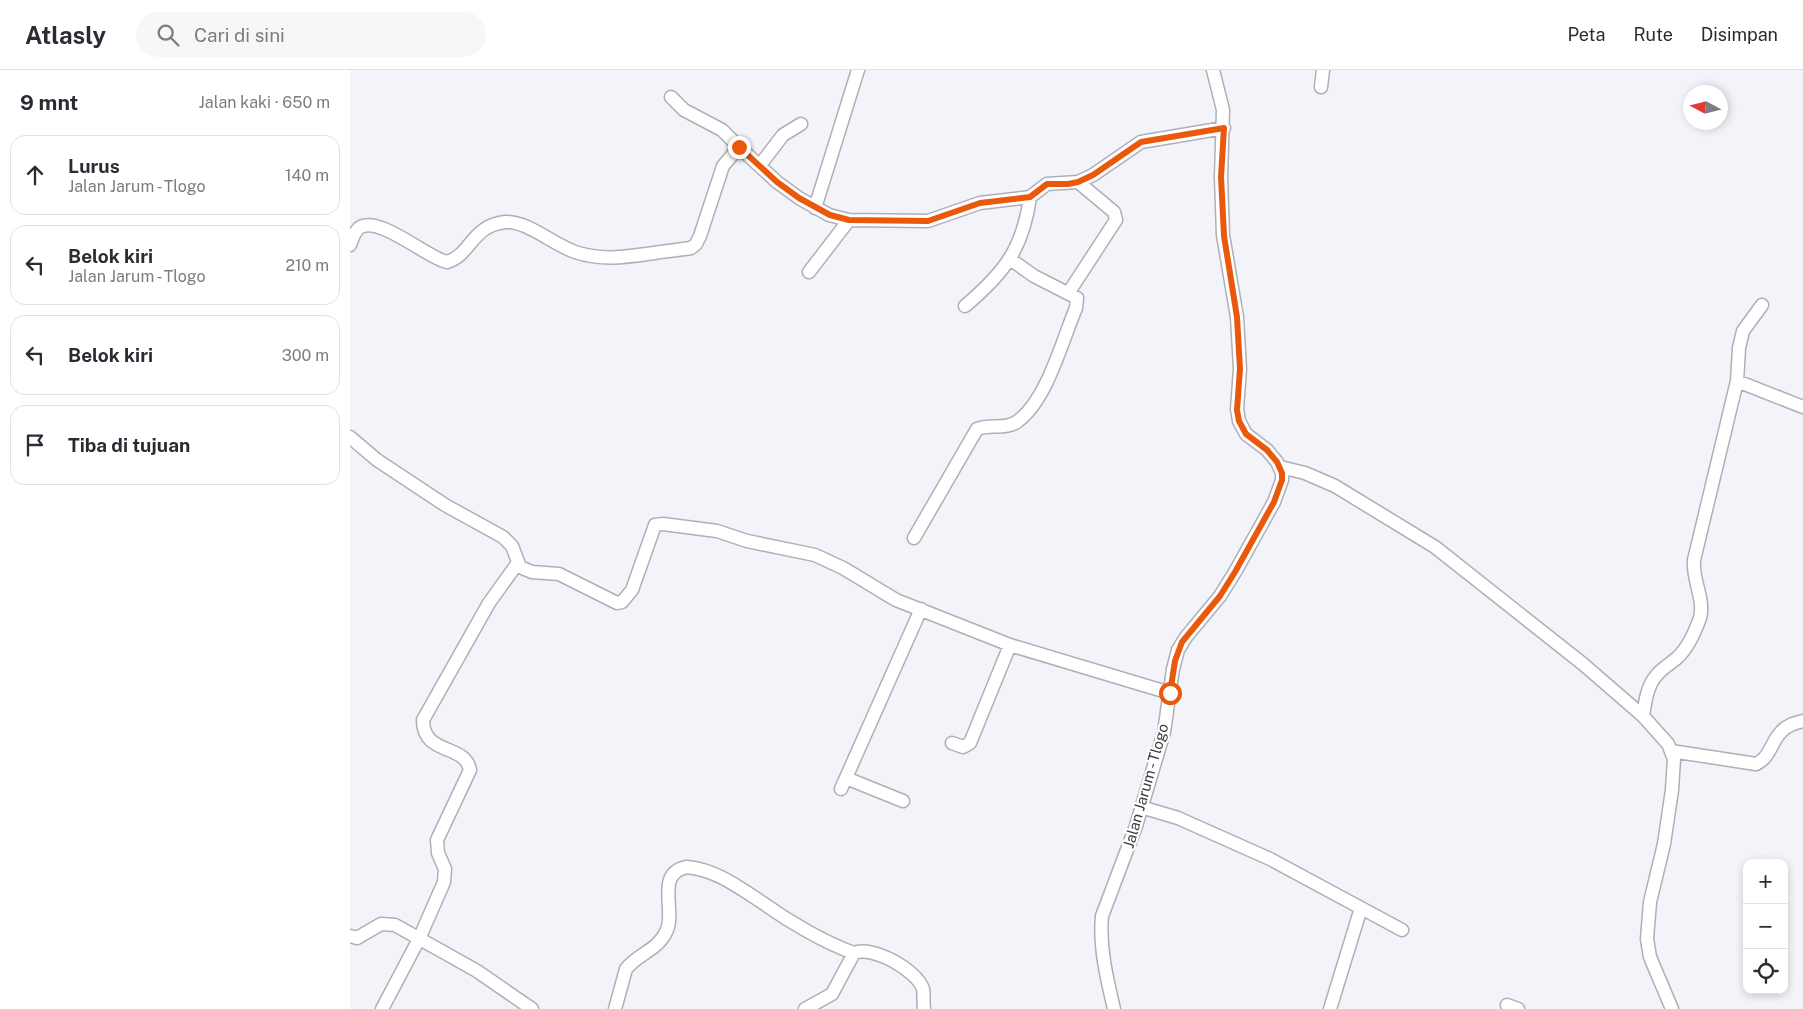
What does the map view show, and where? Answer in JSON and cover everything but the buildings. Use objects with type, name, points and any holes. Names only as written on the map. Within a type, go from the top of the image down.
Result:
[{"type":"street","points":[[815,208],[858,70]]},
{"type":"street","points":[[1214,70],[1223,110],[1224,128],[1221,177],[1224,236],[1237,317],[1240,369],[1237,410],[1239,421],[1246,434],[1267,450],[1280,467],[1305,473],[1335,486],[1435,547],[1583,664],[1643,716],[1668,744],[1674,764],[1672,790],[1664,844],[1650,902],[1647,939],[1650,957],[1672,1009]]},
{"type":"street","points":[[1321,87],[1323,70]]},
{"type":"street","points":[[671,97],[684,110],[722,130],[777,182],[815,208],[849,220],[928,221],[980,203],[1030,197],[1047,184],[1068,184],[1078,182],[1093,175],[1141,142],[1224,128]]},
{"type":"street","points":[[760,165],[783,135],[801,124]]},
{"type":"street","points":[[350,245],[356,231],[361,227],[371,226],[407,240],[440,260],[447,262],[459,255],[479,232],[492,225],[507,222],[520,225],[574,251],[607,259],[637,257],[691,248],[696,244],[700,236],[723,166],[739,147]]},
{"type":"street","points":[[1069,292],[1116,220],[1114,212],[1078,182]]},
{"type":"street","points":[[965,306],[992,282],[1010,259],[1026,220],[1030,197]]},
{"type":"street","points":[[810,272],[849,220]]},
{"type":"street","points":[[914,538],[977,429],[984,426],[1009,426],[1019,421],[1044,390],[1078,302],[1077,298],[1069,292],[1034,276],[1010,259]]},
{"type":"street","points":[[1643,716],[1647,696],[1655,676],[1678,657],[1687,645],[1700,616],[1701,605],[1693,571],[1694,560],[1737,381],[1739,348],[1743,331],[1762,305]]},
{"type":"street","points":[[1737,381],[1803,407]]},
{"type":"street","points":[[350,437],[377,460],[445,506],[503,537],[512,546],[517,564],[532,572],[559,574],[610,600],[622,602],[632,590],[655,525],[664,524],[717,531],[748,541],[815,555],[843,568],[896,600],[1010,645],[1170,693]]},
{"type":"street","name":"Jalan Jarum - Tlogo","points":[[1114,1009],[1104,964],[1102,916],[1125,857],[1164,732],[1175,661],[1182,642],[1220,596],[1274,502],[1282,480],[1280,467]]},
{"type":"street","points":[[382,1009],[419,939],[445,878],[437,840],[470,770],[468,763],[461,757],[427,738],[423,730],[423,720],[478,622],[517,564]]},
{"type":"street","points":[[903,801],[844,783],[921,610]]},
{"type":"street","points":[[952,744],[963,747],[970,743],[1010,645]]},
{"type":"street","points":[[1671,751],[1756,764],[1763,761],[1780,733],[1788,726],[1803,721]]},
{"type":"street","points":[[1141,807],[1178,818],[1270,859],[1402,930]]},
{"type":"street","points":[[615,1009],[626,969],[630,964],[649,952],[667,931],[669,922],[668,887],[672,876],[682,868],[696,868],[721,876],[779,914],[839,948],[854,953]]},
{"type":"street","points":[[1330,1009],[1361,908]]},
{"type":"street","points":[[350,936],[357,938],[381,924],[395,926],[477,972],[532,1009]]},
{"type":"street","points":[[805,1009],[832,994],[854,953],[861,950],[871,952],[905,969],[916,978],[922,989],[924,1009]]},
{"type":"route","points":[[739,147],[777,182],[799,198],[830,215],[849,220],[928,221],[945,217],[980,203],[1030,197],[1043,185],[1078,182],[1093,175],[1141,142],[1224,128],[1221,177],[1224,236],[1237,317],[1240,369],[1236,398],[1237,410],[1239,421],[1246,434],[1267,450],[1277,462],[1282,473],[1282,480],[1274,502],[1235,572],[1220,596],[1182,642],[1173,669],[1170,693]]}]
